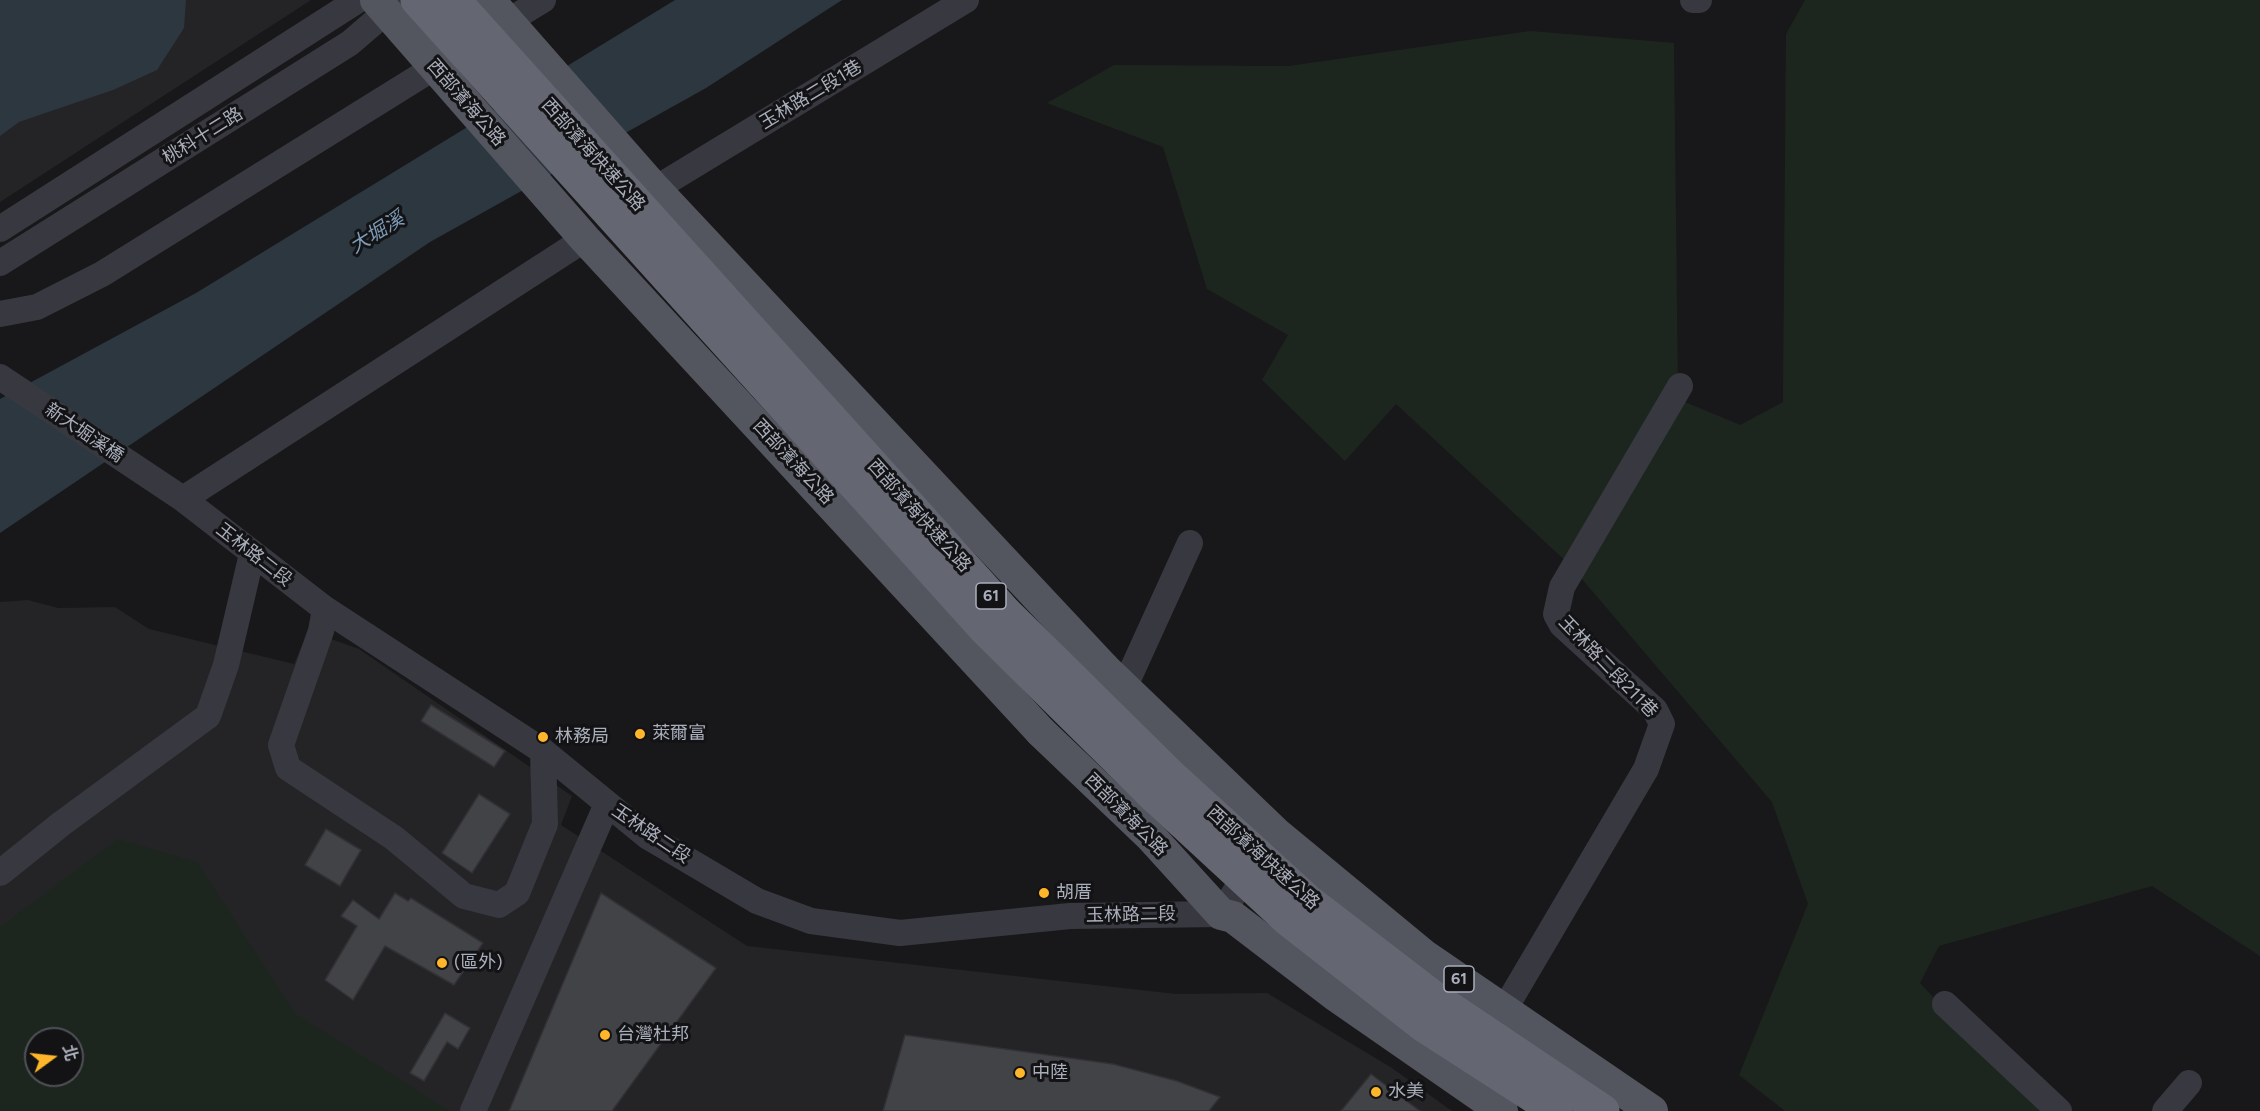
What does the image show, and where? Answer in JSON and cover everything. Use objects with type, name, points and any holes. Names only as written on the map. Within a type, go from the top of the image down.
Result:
[{"type":"highway","name":"西部濱海快速公路","points":[[417,0],[984,628],[1155,797],[1287,919],[1424,1026],[1557,1111]]},
{"type":"highway","name":"西部濱海快速公路","points":[[454,0],[1006,613],[1170,775],[1307,900],[1436,999],[1603,1111]]},
{"type":"main road","name":"西部濱海公路","points":[[376,0],[585,239],[1041,732],[1151,837],[1221,914]]},
{"type":"main road","name":"61","points":[[489,0],[656,189],[1114,678],[1276,832],[1425,956],[1652,1111]]},
{"type":"main road","name":"玉林路二段","points":[[1221,914],[1233,917],[1335,995],[1502,1111]]},
{"type":"street","name":"桃科十二路","points":[[0,263],[368,30],[400,0]]},
{"type":"street","points":[[0,314],[37,307],[102,274],[543,0]]},
{"type":"street","name":"玉林路二段1巷","points":[[656,189],[966,0]]},
{"type":"street","points":[[1692,0],[1699,0]]},
{"type":"street","points":[[347,3],[368,30]]},
{"type":"street","name":"桃科十二路","points":[[0,229],[347,3]]},
{"type":"street","points":[[176,494],[585,239]]},
{"type":"street","name":"新大堀溪橋","points":[[0,377],[176,494]]},
{"type":"street","name":"玉林路二段211巷","points":[[1504,1010],[1646,769],[1662,724],[1655,710],[1562,625],[1556,614],[1562,587],[1680,386]]},
{"type":"street","name":"玉林路二段","points":[[176,494],[326,609],[543,751],[647,836],[757,901],[812,921],[900,933],[1070,916],[1221,914]]},
{"type":"street","points":[[1114,678],[1190,543]]},
{"type":"street","points":[[0,873],[61,824],[208,716],[226,665],[252,554]]},
{"type":"street","points":[[326,609],[321,631],[281,746],[288,768],[394,838],[465,896],[499,905],[517,893],[545,824],[543,751]]},
{"type":"street","points":[[1149,711],[1118,743],[1205,823],[1249,869]]},
{"type":"street","points":[[473,1111],[607,804]]},
{"type":"street","points":[[1221,914],[1249,869],[1276,832]]},
{"type":"street","points":[[1945,1004],[2059,1111]]},
{"type":"street","points":[[2165,1111],[2189,1083]]},
{"type":"shaded area","points":[[0,0],[311,0],[0,202]]},
{"type":"shaded area","points":[[1805,0],[2260,0],[2260,956],[2152,886],[1939,946],[1920,983],[2040,1111],[1785,1111],[1739,1075],[1808,904],[1772,802],[1570,565],[1396,404],[1345,461],[1262,380],[1288,335],[1207,289],[1163,147],[1047,103],[1114,65],[1289,66],[1530,31],[1674,43],[1678,399],[1740,425],[1783,402],[1786,34]]},
{"type":"shaded area","points":[[28,600],[58,608],[115,607],[149,629],[294,664],[308,631],[359,649],[572,796],[561,825],[747,946],[1176,994],[1267,993],[1392,1068],[1452,1111],[0,1111],[0,602]]},
{"type":"shaded area","points":[[118,839],[197,862],[296,1014],[450,1111],[0,1111],[0,927]]},
{"type":"water","points":[[0,0],[186,0],[184,28],[157,70],[113,90],[19,122],[0,136]]},
{"type":"water","name":"大堀溪","points":[[675,0],[842,0],[706,88],[430,242],[0,533],[0,399],[196,293]]},
{"type":"building","points":[[431,705],[505,751],[494,767],[421,721]]},
{"type":"building","points":[[479,794],[510,814],[472,873],[442,853]]},
{"type":"building","points":[[326,829],[361,850],[340,886],[305,865]]},
{"type":"building","name":"(區外)","points":[[395,893],[408,901],[411,898],[483,943],[454,985],[385,946],[353,1000],[325,980],[357,926],[341,916],[353,900],[379,919]]},
{"type":"building","name":"台灣杜邦","points":[[601,893],[716,968],[612,1111],[509,1111]]},
{"type":"building","points":[[445,1013],[470,1028],[458,1049],[447,1042],[424,1081],[410,1073]]},
{"type":"building","name":"中陸","points":[[905,1035],[1113,1064],[1177,1081],[1220,1097],[1209,1111],[883,1111]]},
{"type":"building","name":"水美","points":[[1371,1074],[1420,1111],[1341,1111]]},
{"type":"place","name":"萊爾富","points":[[640,734]]},
{"type":"place","name":"林務局","points":[[543,737]]},
{"type":"place","name":"胡厝","points":[[1044,893]]},
{"type":"place","name":"(區外)","points":[[442,963]]},
{"type":"place","name":"台灣杜邦","points":[[605,1035]]},
{"type":"place","name":"中陸","points":[[1020,1073]]},
{"type":"place","name":"水美","points":[[1376,1092]]}]
